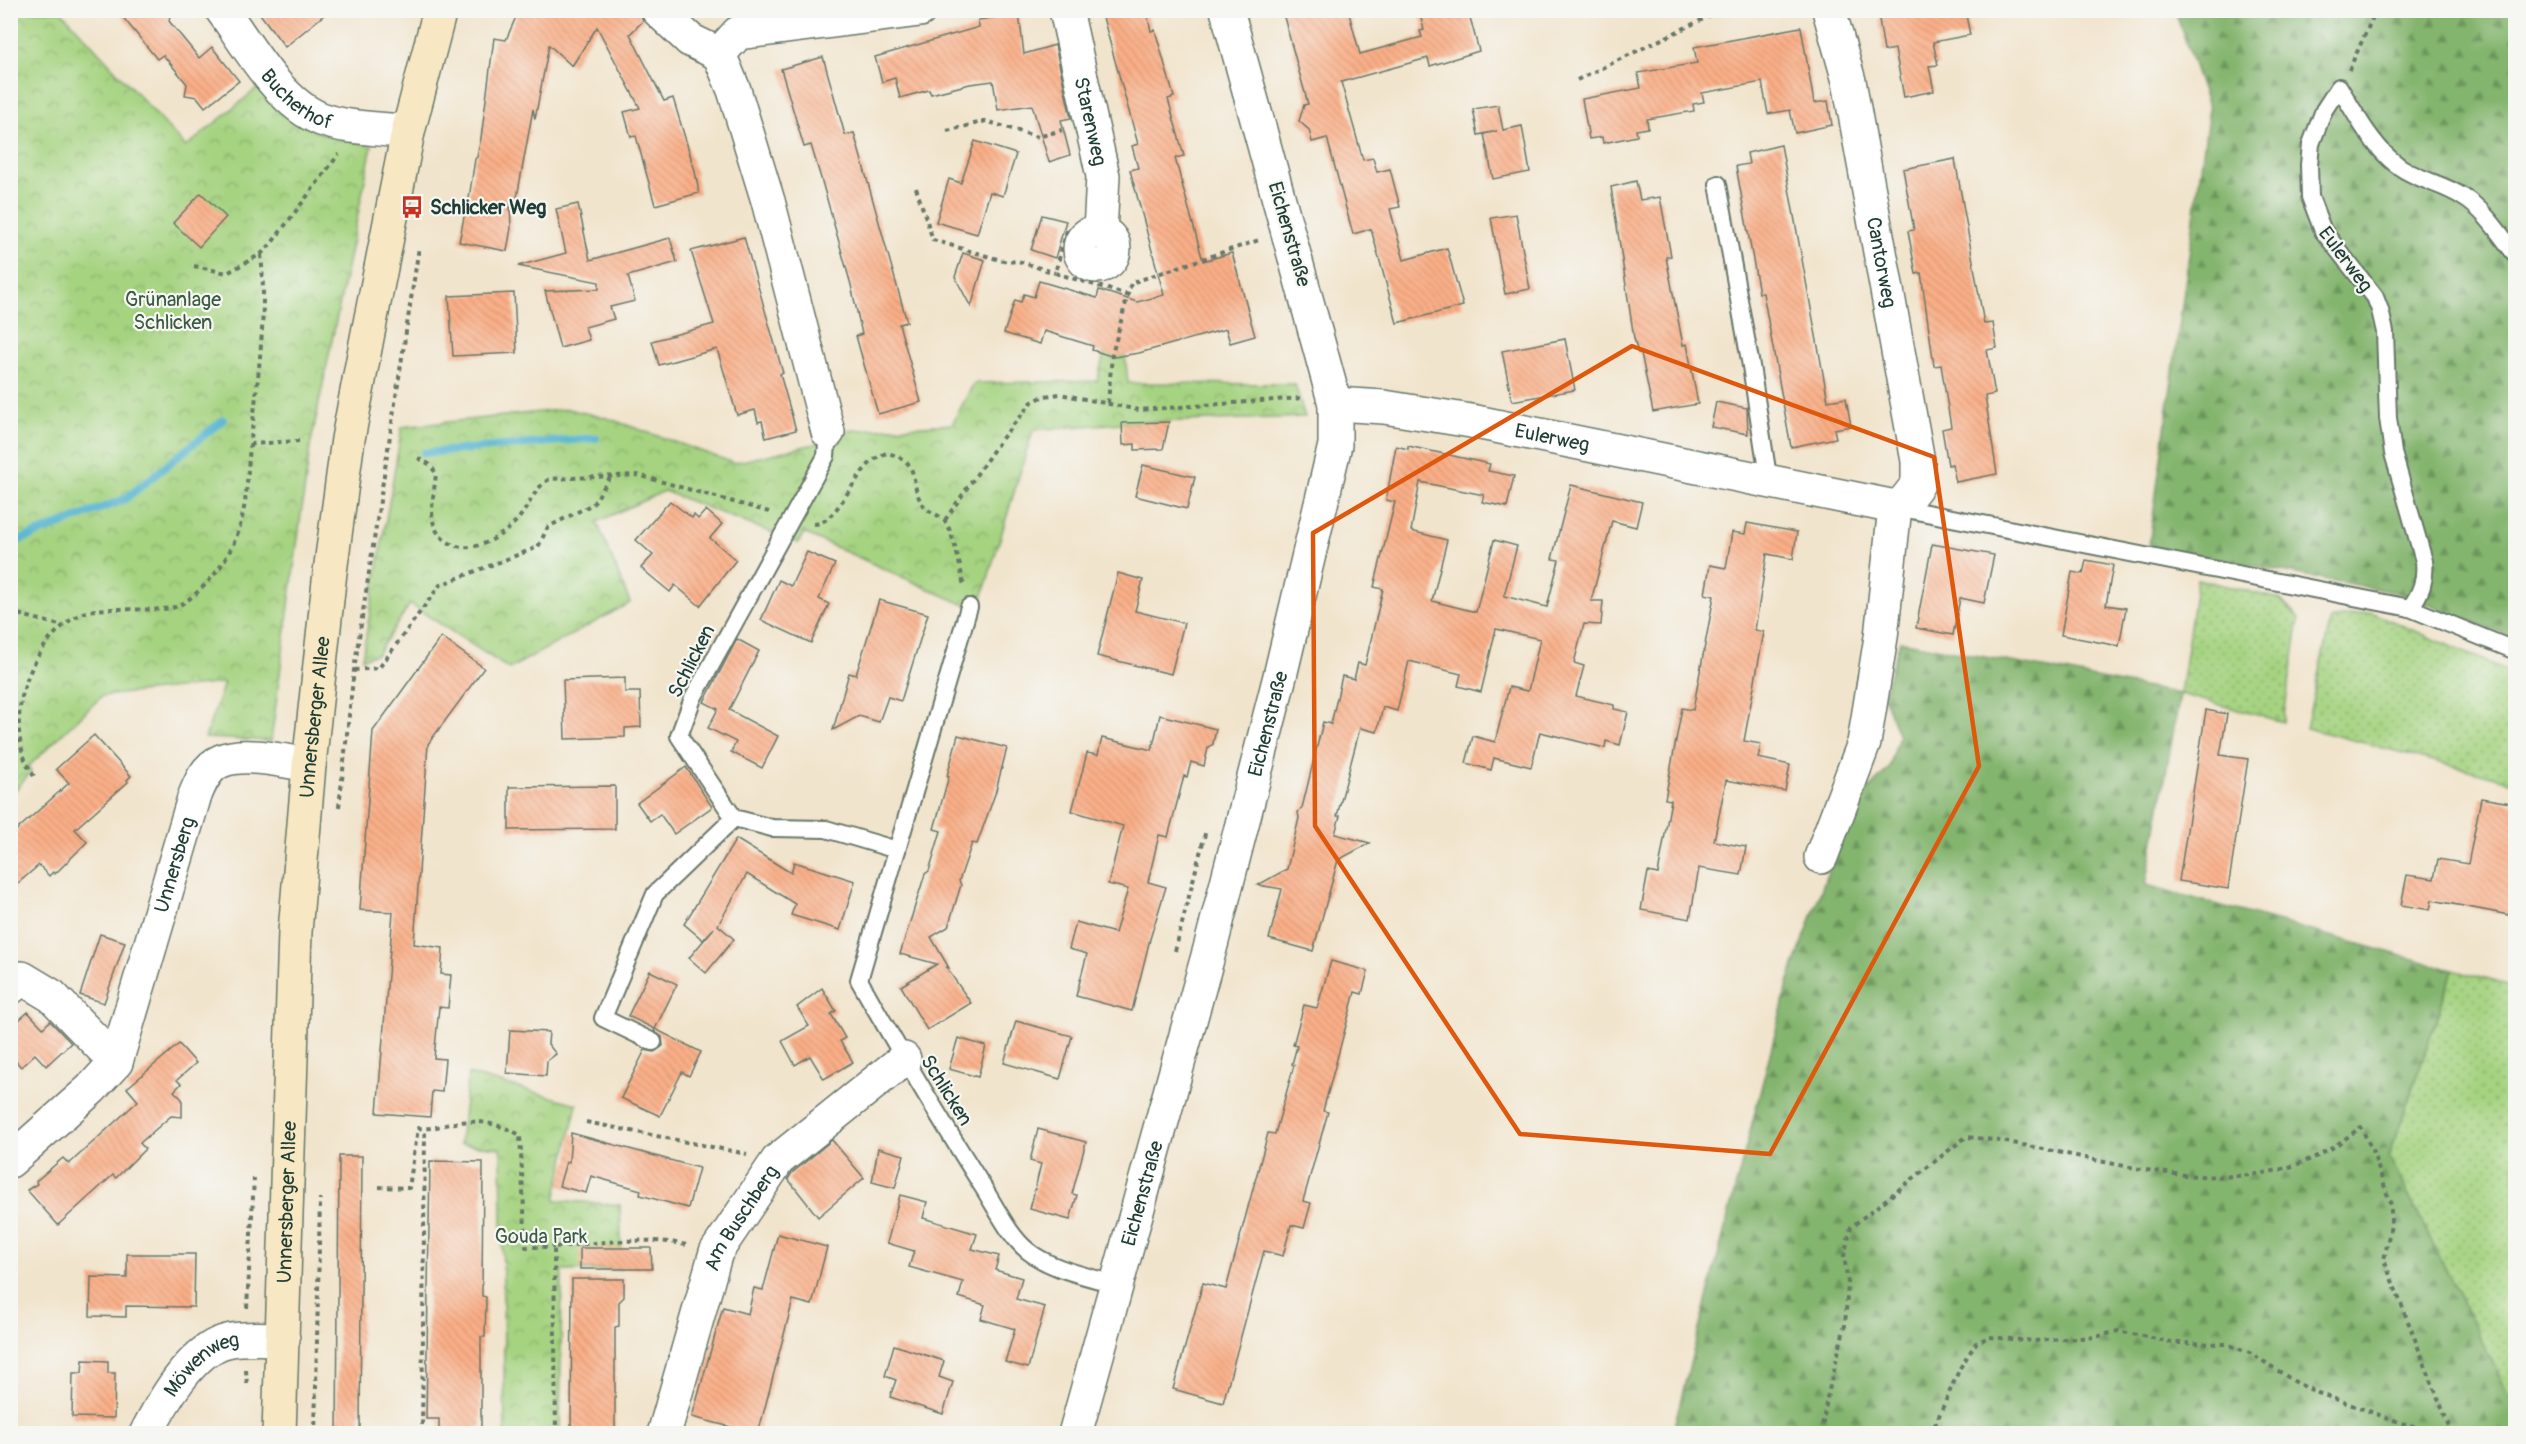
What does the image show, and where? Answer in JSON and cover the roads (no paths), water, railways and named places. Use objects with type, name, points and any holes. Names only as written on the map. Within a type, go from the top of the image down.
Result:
[{"type":"main road","name":"Unnersberger Allee","points":[[279,1434],[295,932],[309,765],[330,572],[348,439],[408,132],[440,10]]},
{"type":"street","name":"Bucherhof","points":[[222,10],[258,60],[300,108],[321,119],[408,132]]},
{"type":"street","points":[[658,10],[690,40],[719,54],[735,90],[768,201],[828,432]]},
{"type":"street","points":[[719,54],[738,33],[872,14],[920,10]]},
{"type":"street","name":"Starenweg","points":[[1066,10],[1103,176],[1100,232]]},
{"type":"street","name":"Eichenstraße","points":[[1075,1434],[1237,847],[1283,667],[1335,445],[1321,401],[1289,229],[1227,10]]},
{"type":"street","name":"Cantorweg","points":[[1829,10],[1849,81],[1918,461],[1918,484],[1904,502],[1895,507]]},
{"type":"street","name":"Eulerweg","points":[[1321,401],[1384,407],[1471,421],[1895,507]]},
{"type":"street","points":[[1821,856],[1864,743],[1881,637],[1895,507]]},
{"type":"street","name":"Unnersberg","points":[[10,1161],[91,1089],[116,1062],[194,798],[207,772],[215,764],[227,759],[251,758],[309,765]]},
{"type":"street","points":[[10,988],[22,978],[52,996],[116,1062]]},
{"type":"street","name":"Am Buschberg","points":[[664,1434],[716,1252],[778,1160],[904,1059]]},
{"type":"street","name":"Möwenweg","points":[[146,1434],[184,1373],[217,1345],[227,1341],[283,1339]]},
{"type":"lane","name":"Eulerweg","points":[[2410,608],[2418,597],[2424,581],[2424,561],[2393,453],[2388,418],[2384,323],[2375,297],[2323,231],[2310,196],[2311,144],[2324,110],[2339,87],[2370,137],[2391,160],[2417,177],[2462,195],[2475,205],[2516,255]]},
{"type":"lane","points":[[1718,184],[1751,366],[1769,483]]},
{"type":"lane","name":"Schlicken","points":[[734,818],[679,736],[693,698],[826,456],[828,432]]},
{"type":"lane","name":"Eulerweg","points":[[1895,507],[2410,608],[2516,651]]},
{"type":"lane","name":"Schlicken","points":[[969,607],[860,980],[904,1059],[1012,1233],[1026,1250],[1044,1261],[1117,1285]]},
{"type":"lane","points":[[653,1042],[603,1018],[655,894],[734,818],[772,828],[826,830],[897,850]]},
{"type":"waterway","points":[[10,544],[125,499],[223,420]]},
{"type":"waterway","points":[[424,453],[596,438]]},
{"type":"place","name":"Schlicker Weg","points":[[412,207]]},
{"type":"park label","name":"Grünanlage Schlicken","points":[[173,310]]},
{"type":"park label","name":"Gouda Park","points":[[541,1236]]}]
